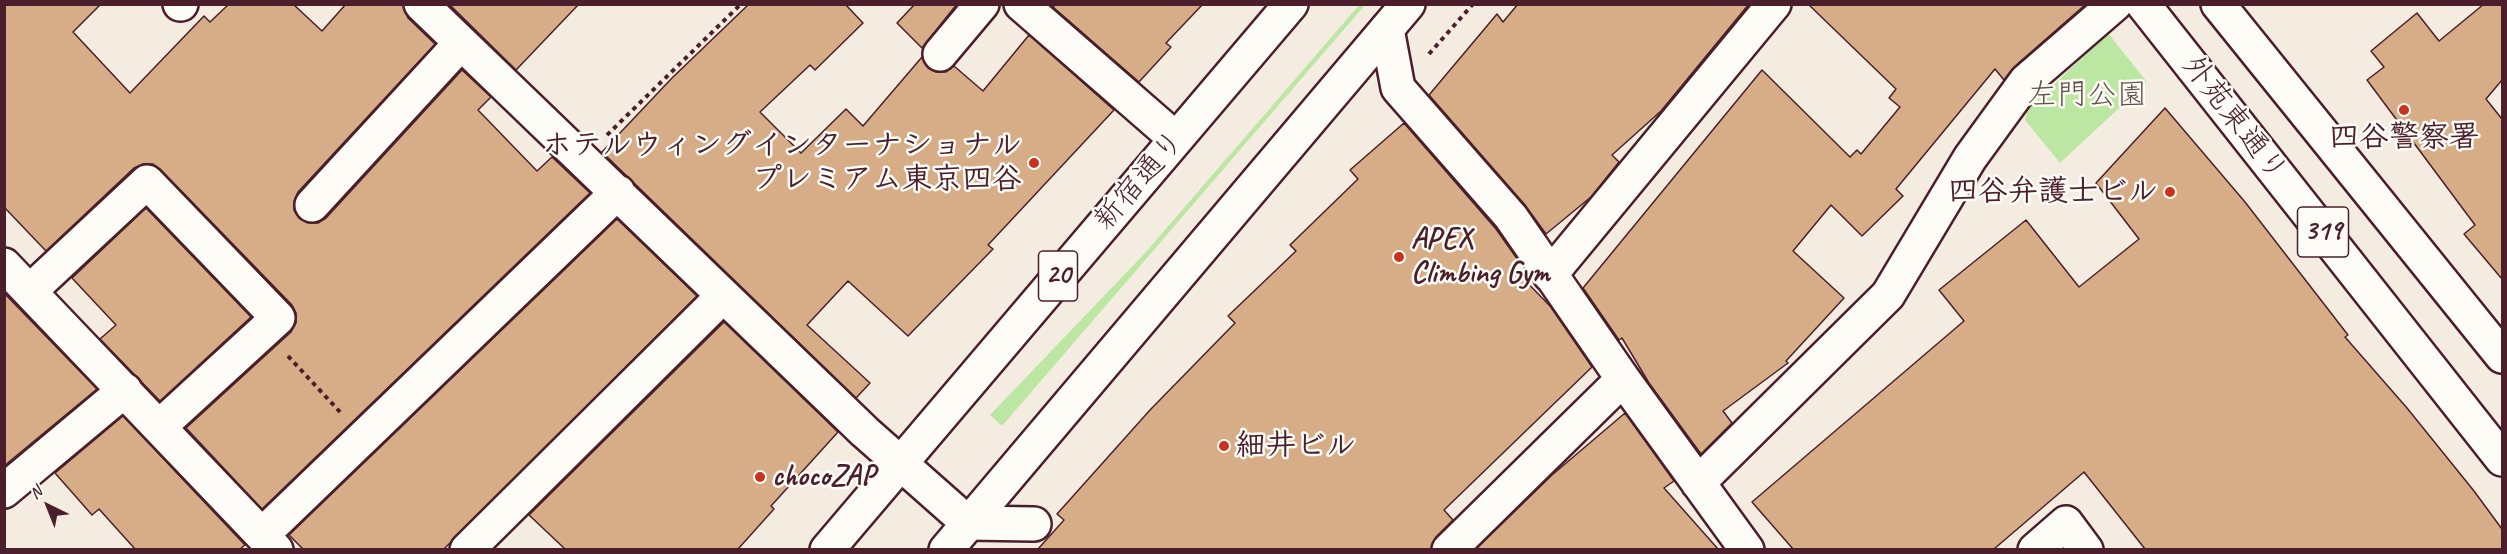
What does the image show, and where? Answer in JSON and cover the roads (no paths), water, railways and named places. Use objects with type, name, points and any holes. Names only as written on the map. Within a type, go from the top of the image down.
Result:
[{"type":"main road","points":[[421,4],[723,296],[900,463],[968,523],[1034,524]]},
{"type":"main road","points":[[940,54],[982,4]]},
{"type":"main road","points":[[1021,4],[1176,139]]},
{"type":"main road","name":"新宿通り","points":[[827,549],[1292,4]]},
{"type":"main road","points":[[1550,275],[1774,4]]},
{"type":"main road","points":[[1698,483],[1888,295],[1970,158],[2026,81],[2115,4]]},
{"type":"main road","name":"外苑東通り","points":[[2144,4],[2502,459]]},
{"type":"main road","name":"外苑東通り","points":[[2218,4],[2502,356]]},
{"type":"main road","points":[[1398,16],[1398,88],[1511,217],[1698,483],[1738,546]]},
{"type":"main road","points":[[946,549],[1398,16]]},
{"type":"main road","points":[[312,205],[461,43]]},
{"type":"main road","points":[[30,291],[147,182],[278,318],[159,427]]},
{"type":"main road","points":[[4,265],[125,390],[269,545],[366,438],[618,192]]},
{"type":"main road","points":[[466,549],[723,296]]},
{"type":"main road","points":[[1449,549],[1623,379]]},
{"type":"main road","points":[[4,491],[125,390]]},
{"type":"main road","points":[[2035,549],[2066,523],[2086,549]]},
{"type":"place","name":"四谷警察署","points":[[2404,110]]},
{"type":"place","name":"ホテルウィングインターナショナル プレミアム東京四谷","points":[[1034,163]]},
{"type":"place","name":"四谷弁護士ビル","points":[[2170,192]]},
{"type":"place","name":"APEX Climbing Gym","points":[[1399,257]]},
{"type":"place","name":"細井ビル","points":[[1224,446]]},
{"type":"place","name":"chocoZAP","points":[[760,477]]},
{"type":"park label","name":"左門公園","points":[[2087,96]]}]
